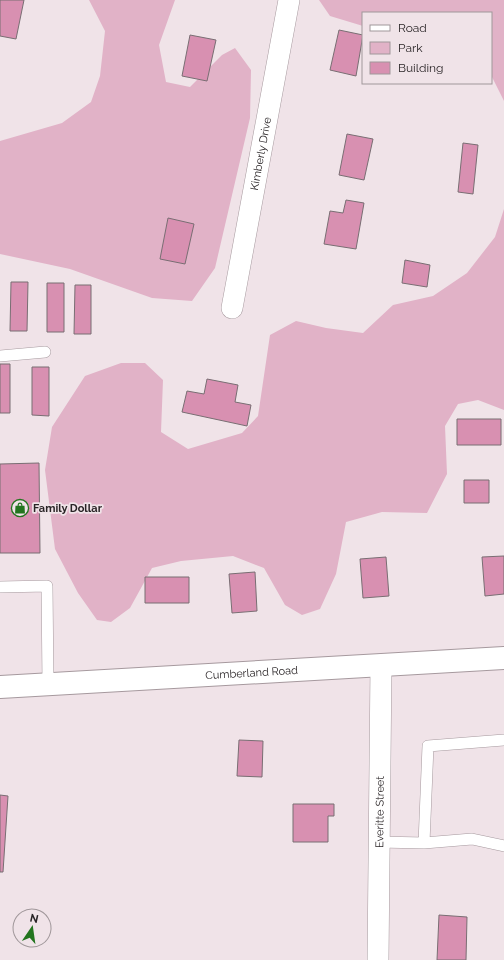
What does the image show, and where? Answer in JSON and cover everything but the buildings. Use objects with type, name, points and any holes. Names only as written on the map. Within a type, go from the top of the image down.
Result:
[{"type":"main road","name":"Cumberland Road","points":[[0,687],[504,658]]},
{"type":"street","name":"Kimberly Drive","points":[[232,308],[289,0]]},
{"type":"street","name":"Everitte Street","points":[[378,960],[381,665]]},
{"type":"lane","points":[[0,356],[45,352]]},
{"type":"lane","points":[[0,587],[47,586],[48,684]]},
{"type":"lane","points":[[424,843],[428,746],[504,740]]},
{"type":"lane","points":[[379,842],[424,843],[472,839],[504,846]]},
{"type":"green space","points":[[89,0],[175,0],[159,45],[166,82],[190,87],[222,55],[235,48],[251,70],[250,118],[215,268],[192,301],[152,298],[70,269],[0,254],[0,141],[62,123],[91,102],[100,76],[105,31]]},
{"type":"green space","points":[[319,0],[504,0],[504,101],[492,77],[492,12],[362,12],[362,26],[330,16]]},
{"type":"green space","points":[[504,209],[504,410],[478,400],[458,404],[445,426],[447,474],[427,513],[382,512],[346,522],[336,574],[320,609],[302,615],[285,605],[264,568],[233,556],[181,561],[152,568],[130,608],[111,622],[97,620],[78,593],[55,549],[45,470],[52,427],[85,376],[121,363],[145,363],[163,380],[161,432],[188,449],[242,433],[258,416],[270,335],[296,321],[326,328],[363,333],[393,305],[433,296],[467,273],[495,237]]},
{"type":"place","name":"Family Dollar","points":[[20,508]]}]
